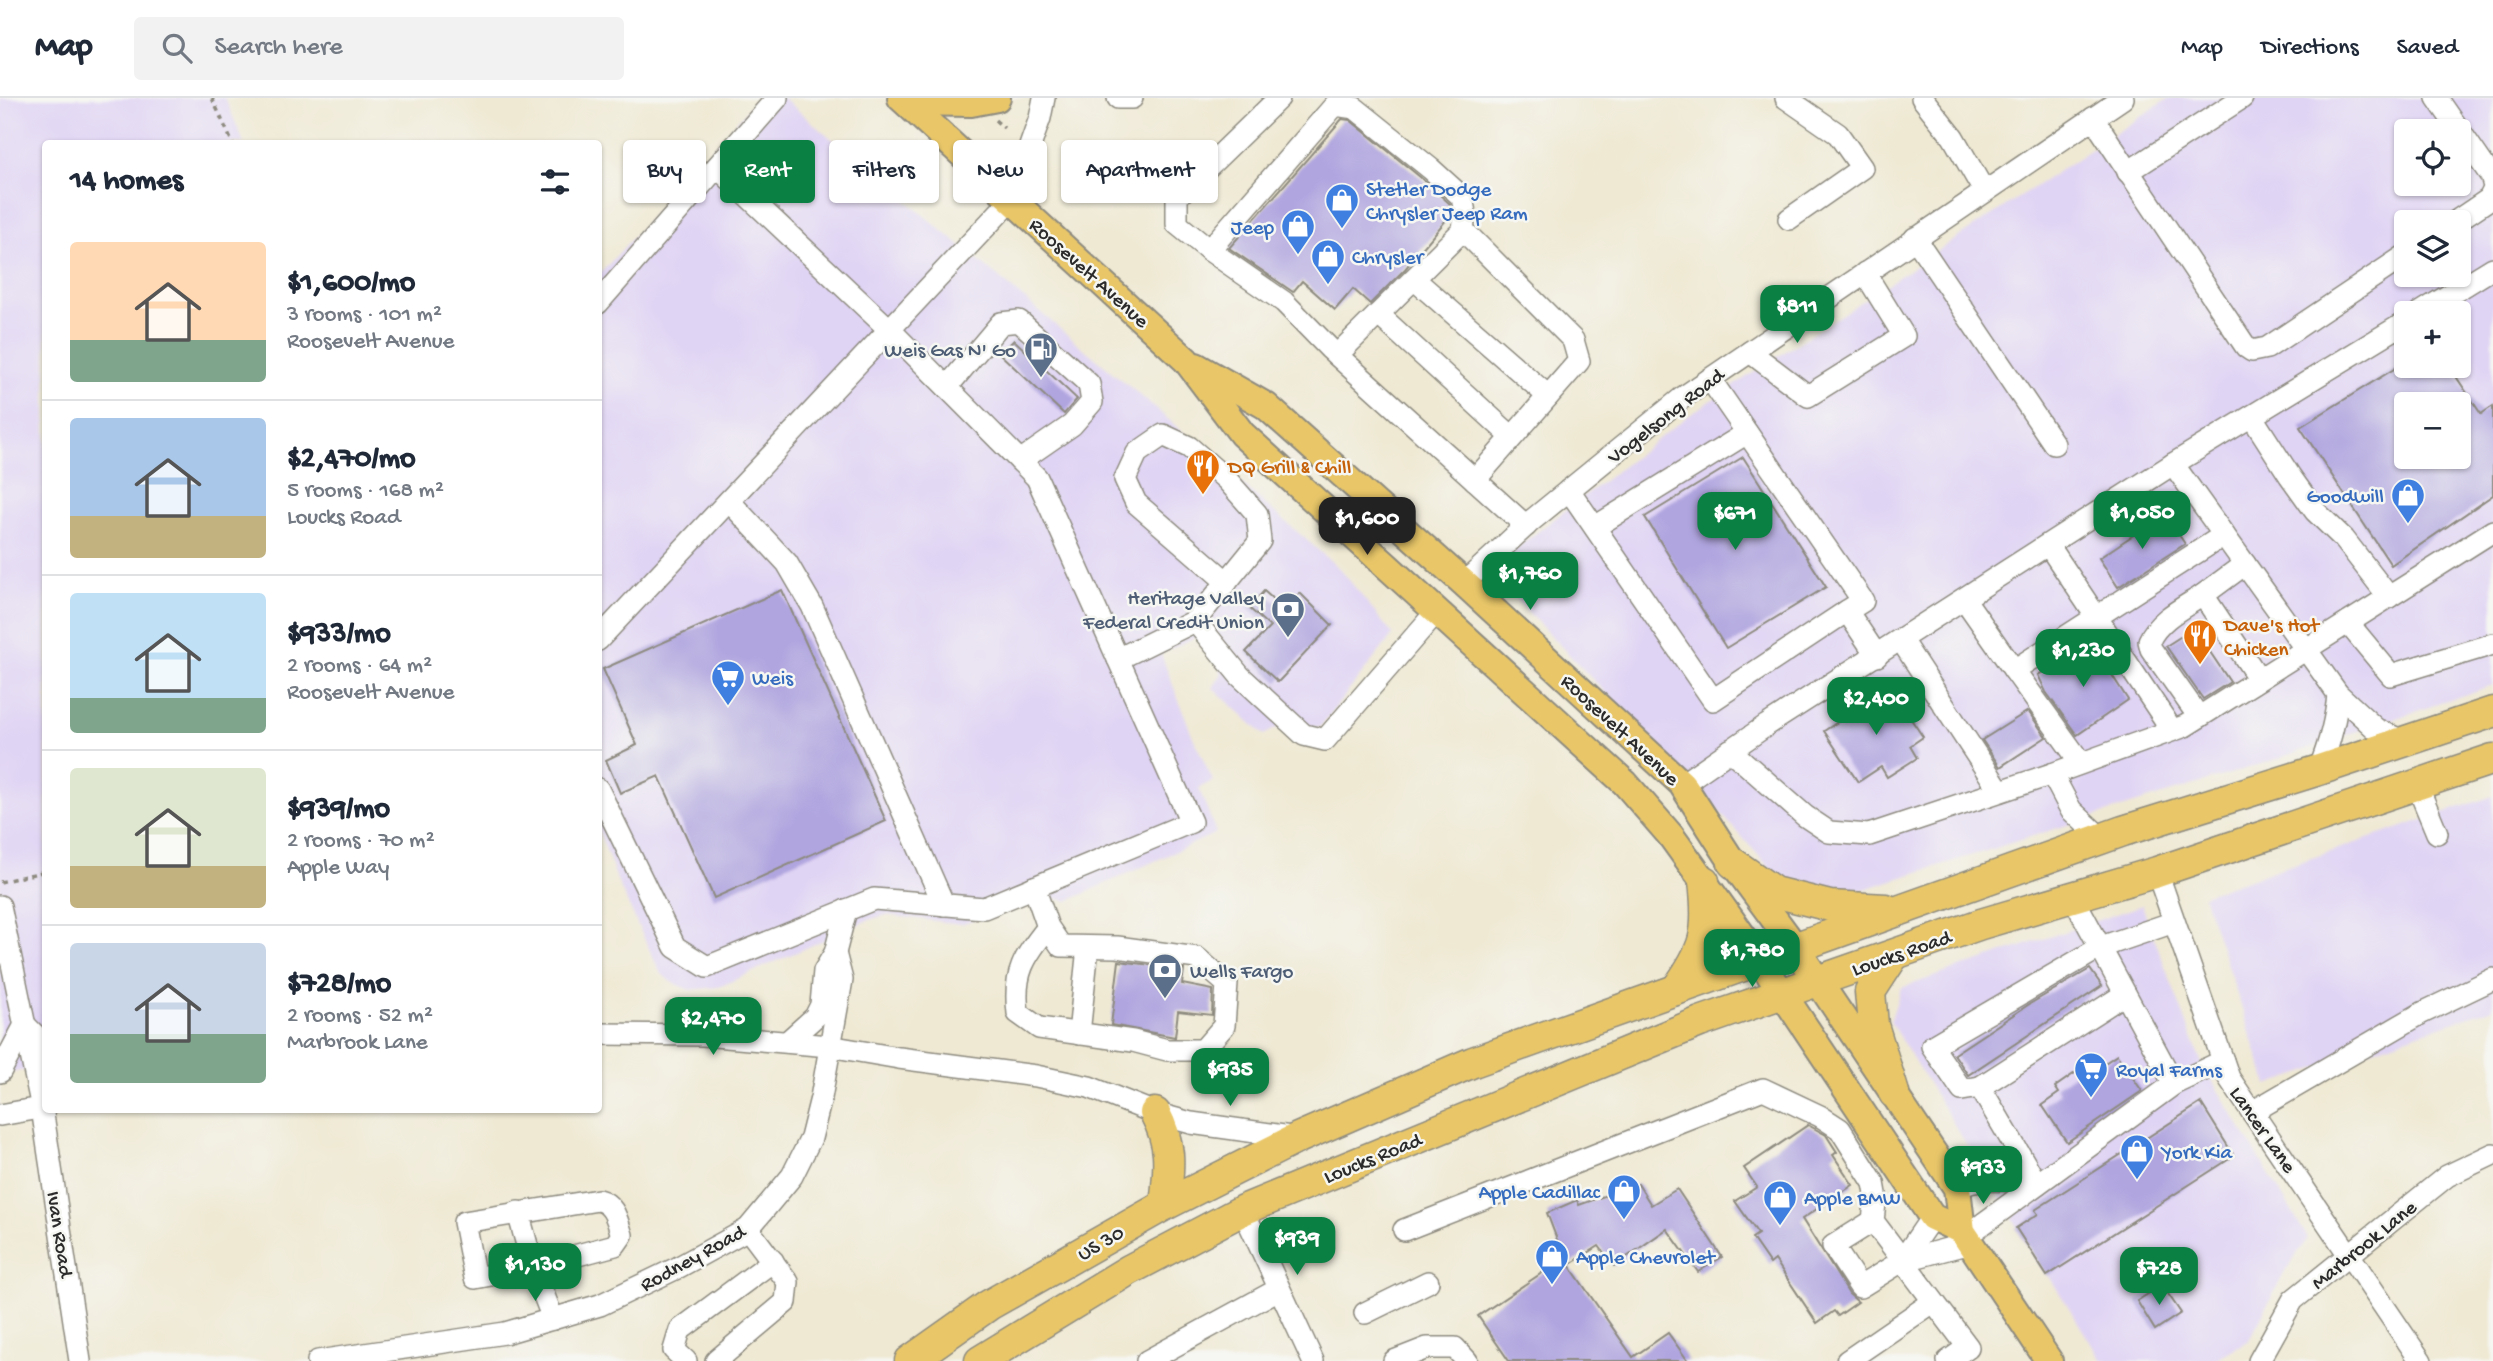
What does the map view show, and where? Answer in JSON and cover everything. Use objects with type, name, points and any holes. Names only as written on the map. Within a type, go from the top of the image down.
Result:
[{"type":"highway","name":"Loucks Road","points":[[1298,1138],[1473,1062],[1795,947],[2102,839],[2493,712]]},
{"type":"highway","name":"Loucks Road","points":[[1242,1210],[1700,1022],[1981,925],[2157,872],[2493,759]]},
{"type":"highway","points":[[1733,863],[1774,892],[1830,905],[1900,910]]},
{"type":"highway","points":[[1676,990],[1695,962],[1705,937],[1708,912],[1704,881]]},
{"type":"highway","points":[[1894,955],[1870,992],[1873,1025],[1894,1093]]},
{"type":"highway","points":[[1155,1113],[1164,1133],[1170,1162],[1165,1205]]},
{"type":"highway","name":"US 30","points":[[910,1361],[989,1305],[1165,1205],[1298,1138]]},
{"type":"highway","name":"US 30","points":[[980,1361],[1129,1270],[1242,1210]]},
{"type":"main road","points":[[904,100],[971,103],[997,98]]},
{"type":"main road","name":"Roosevelt Avenue","points":[[904,100],[953,146]]},
{"type":"main road","name":"Roosevelt Avenue","points":[[1014,203],[1186,360],[1242,434],[1625,783],[1657,817],[1783,993],[1932,1217]]},
{"type":"main road","name":"Roosevelt Avenue","points":[[1186,360],[1266,406],[1464,583],[1682,784],[1733,863],[1795,947],[1956,1188],[1966,1237],[2048,1361]]},
{"type":"main road","points":[[1269,459],[1310,476],[1429,581],[1453,590],[1464,583]]},
{"type":"main road","points":[[1932,1217],[1966,1237]]},
{"type":"street","points":[[602,298],[777,98]]},
{"type":"street","points":[[1032,140],[1044,98]]},
{"type":"street","points":[[1118,98],[1132,98]]},
{"type":"street","points":[[1279,98],[1177,197],[1177,224],[1209,250],[1284,302],[1337,355],[1526,526]]},
{"type":"street","points":[[1786,98],[1838,134],[1861,168],[1789,219]]},
{"type":"street","points":[[1922,98],[1953,137],[1984,191]]},
{"type":"street","name":"Vogelsong Road","points":[[1464,583],[1526,526],[1682,398],[2123,98]]},
{"type":"street","points":[[2129,172],[2242,98]]},
{"type":"street","points":[[2437,98],[2491,176],[2493,183]]},
{"type":"street","points":[[1209,250],[1335,105],[1355,108],[1412,153],[1462,197],[1465,213],[1463,230],[1337,355]]},
{"type":"street","points":[[2093,118],[2246,347],[2252,351],[2267,348],[2394,263]]},
{"type":"street","points":[[602,797],[675,947],[707,967],[874,899],[984,908],[1191,822],[1037,478],[890,330],[717,167]]},
{"type":"street","points":[[2471,211],[2489,199],[2493,191]]},
{"type":"street","points":[[602,636],[1008,203]]},
{"type":"street","points":[[1463,230],[1573,340],[1579,361],[1475,480]]},
{"type":"street","points":[[1915,238],[2054,443]]},
{"type":"street","points":[[2439,301],[2493,268]]},
{"type":"street","points":[[1750,352],[1808,396],[1904,336],[1865,272]]},
{"type":"street","points":[[1414,279],[1548,396]]},
{"type":"street","points":[[1378,314],[1512,437]]},
{"type":"street","points":[[947,387],[1001,323],[1019,321],[1089,384],[1092,402],[1072,425],[1020,461]]},
{"type":"street","points":[[1682,784],[1730,750],[2173,464],[2394,329]]},
{"type":"street","points":[[1569,490],[1713,700],[1863,601],[1710,379]]},
{"type":"street","points":[[2252,417],[2315,511],[2344,538],[2389,597]]},
{"type":"street","points":[[1595,527],[1747,433]]},
{"type":"street","points":[[1118,659],[1195,621],[1227,582],[1260,541],[1257,514],[1227,480],[1189,447],[1163,435],[1137,453],[1125,479],[1136,503],[1227,582]]},
{"type":"street","points":[[2173,464],[2338,694],[2376,729],[2405,742]]},
{"type":"street","points":[[729,501],[787,563],[812,606],[944,905]]},
{"type":"street","points":[[1730,750],[1805,816],[1829,832],[1869,835],[2186,726],[2493,531]]},
{"type":"street","points":[[2014,670],[2224,535]]},
{"type":"street","points":[[2049,546],[2172,730]]},
{"type":"street","points":[[2199,717],[2151,649],[2149,641],[2153,631],[2165,620],[2245,565]]},
{"type":"street","points":[[2203,595],[2259,679]]},
{"type":"street","points":[[1965,600],[2081,763]]},
{"type":"street","points":[[1195,621],[1240,676],[1304,734],[1325,740],[1437,611]]},
{"type":"street","points":[[1847,611],[1877,656]]},
{"type":"street","points":[[2348,623],[2391,675],[2493,644]]},
{"type":"street","points":[[1902,640],[2000,791]]},
{"type":"street","points":[[2319,770],[2336,715],[2338,694]]},
{"type":"street","points":[[2052,774],[2071,810],[2102,839]]},
{"type":"street","points":[[2417,785],[2437,833]]},
{"type":"street","name":"Lancer Lane","points":[[2157,872],[2229,1078],[2421,1361]]},
{"type":"street","points":[[1034,887],[1048,927],[1061,946],[1117,947],[1197,958],[1227,984],[1224,1026],[1203,1050],[1167,1050],[1133,1041],[1039,1028],[1018,1013],[1015,988],[1027,955],[1048,927]]},
{"type":"street","points":[[2073,897],[2174,1084]]},
{"type":"street","name":"Ivan Road","points":[[0,906],[42,1098]]},
{"type":"street","points":[[787,1042],[815,1017],[821,1005],[824,971],[835,953],[846,910]]},
{"type":"street","points":[[2125,994],[1980,1087],[1962,1090],[1932,1046],[2101,947],[2174,922]]},
{"type":"street","points":[[1079,1034],[1088,947]]},
{"type":"street","name":"Rodney Road","points":[[317,1361],[354,1358],[505,1333],[600,1306],[748,1229],[792,1176],[811,1138],[821,1098],[842,980],[835,953]]},
{"type":"street","points":[[2252,1112],[2421,1013],[2493,979]]},
{"type":"street","points":[[0,1072],[25,1025],[42,1042]]},
{"type":"street","points":[[602,1034],[702,1035],[829,1046],[1035,1076],[1089,1087],[1155,1113],[1191,1123],[1298,1138]]},
{"type":"street","points":[[1873,1221],[1833,1246],[1860,1287],[1902,1261],[1966,1237],[2174,1084],[2223,1061]]},
{"type":"street","points":[[1980,1087],[2037,1183]]},
{"type":"street","points":[[1404,1230],[1763,1089],[1820,1116],[1840,1129],[1874,1182],[1876,1194],[1873,1221],[1968,1347],[1948,1361]]},
{"type":"street","points":[[0,1115],[42,1107]]},
{"type":"street","name":"Ivan Road","points":[[45,1113],[80,1361]]},
{"type":"street","name":"Marbrook Lane","points":[[2259,1361],[2293,1300],[2447,1176],[2493,1154]]},
{"type":"street","points":[[1956,1188],[1963,1184],[2004,1180],[2037,1183]]},
{"type":"street","points":[[555,1207],[569,1216],[613,1208],[598,1200],[518,1212],[464,1222],[475,1278],[533,1267],[615,1245],[622,1235],[597,1212]]},
{"type":"street","points":[[1242,1210],[1313,1361]]},
{"type":"street","points":[[518,1212],[533,1267],[553,1319]]},
{"type":"street","points":[[1902,1261],[1932,1217]]},
{"type":"street","points":[[716,1361],[786,1302],[788,1282],[748,1229]]},
{"type":"street","points":[[685,1361],[674,1350],[680,1330],[773,1261]]},
{"type":"street","points":[[1365,1313],[1428,1282]]},
{"type":"street","points":[[1147,1361],[1279,1289]]},
{"type":"street","points":[[1847,1361],[1933,1302]]},
{"type":"street","points":[[1394,1361],[1427,1348],[1455,1348],[1467,1361]]},
{"type":"path","points":[[212,98],[231,140]]},
{"type":"path","points":[[0,882],[42,872]]},
{"type":"shaded area","points":[[0,98],[225,98],[243,140],[42,140],[42,1068],[0,1074]]},
{"type":"shaded area","points":[[758,98],[783,98],[833,140],[829,140],[829,203],[909,203],[1154,407],[1341,570],[1393,635],[1320,727],[1280,726],[1264,735],[1213,688],[1222,673],[1198,636],[1161,654],[1213,781],[1199,788],[1216,833],[1068,901],[1054,898],[1020,904],[961,924],[886,915],[868,920],[719,987],[690,990],[671,982],[660,972],[619,885],[602,840],[602,272],[664,203],[706,203],[706,156],[720,140],[720,203],[815,203],[815,140],[720,140]]},
{"type":"shaded area","points":[[2169,98],[2493,98],[2493,685],[2277,759],[1852,893],[1777,876],[1709,800],[1498,581],[1505,557],[1688,416]]},
{"type":"shaded area","points":[[2493,796],[2493,1008],[2268,1085],[2203,895]]},
{"type":"shaded area","points":[[2142,905],[2202,1064],[2308,1238],[2286,1270],[2249,1340],[2212,1361],[2102,1361],[1890,1022],[1901,988]]},
{"type":"building","name":"Stetler Dodge Chrysler Jeep Ram","points":[[1342,119],[1350,120],[1420,177],[1450,204],[1452,213],[1405,269],[1370,304],[1353,289],[1335,310],[1302,281],[1293,292],[1229,248]]},
{"type":"building","name":"Weis Gas N' Go","points":[[1014,340],[1077,399],[1064,414],[1000,354]]},
{"type":"building","points":[[2394,369],[2394,378],[2457,378],[2466,392],[2394,392],[2394,469],[2471,469],[2471,399],[2481,414],[2493,406],[2493,495],[2391,565],[2300,427]]},
{"type":"building","points":[[1743,457],[1826,587],[1726,648],[1645,517]]},
{"type":"building","points":[[2165,514],[2185,544],[2118,587],[2099,558]]},
{"type":"building","name":"Weis","points":[[782,590],[886,821],[714,898],[659,776],[620,793],[606,760],[637,745],[603,669]]},
{"type":"building","name":"Heritage Valley Federal Credit Union","points":[[1264,591],[1284,609],[1300,593],[1332,625],[1278,682],[1246,652],[1270,627],[1249,608]]},
{"type":"building","name":"Dave's Hot Chicken","points":[[2194,628],[2230,682],[2203,699],[2166,646]]},
{"type":"building","points":[[2092,644],[2128,700],[2077,735],[2046,692],[2038,675]]},
{"type":"building","points":[[1890,688],[1923,737],[1910,746],[1917,758],[1887,777],[1881,767],[1858,782],[1824,731]]},
{"type":"building","points":[[2028,711],[2046,737],[2000,767],[1982,740]]},
{"type":"building","name":"Wells Fargo","points":[[1119,961],[1184,969],[1182,984],[1213,990],[1212,1015],[1178,1011],[1175,1037],[1111,1025]]},
{"type":"building","points":[[2090,969],[2102,986],[1968,1075],[1954,1054],[2028,1005]]},
{"type":"building","name":"Royal Farms","points":[[2117,1055],[2142,1091],[2067,1142],[2042,1105],[2059,1093],[2055,1087],[2085,1066],[2090,1073]]},
{"type":"building","name":"York Kia","points":[[2201,1103],[2234,1156],[2047,1276],[2016,1228],[2038,1214],[2035,1210]]},
{"type":"building","name":"Apple BMW","points":[[1808,1125],[1826,1135],[1837,1152],[1833,1155],[1853,1185],[1802,1219],[1849,1294],[1858,1302],[1838,1316],[1834,1311],[1817,1323],[1775,1260],[1770,1264],[1752,1238],[1758,1234],[1735,1201],[1757,1187],[1744,1168]]},
{"type":"building","points":[[1638,1184],[1651,1205],[1677,1189],[1722,1257],[1698,1272],[1667,1229],[1614,1266],[1599,1246],[1569,1265],[1633,1357],[1668,1333],[1688,1361],[1509,1361],[1478,1316],[1564,1258],[1547,1213],[1577,1200],[1579,1205]]},
{"type":"building","points":[[2162,1285],[2181,1313],[2155,1330],[2137,1301]]},
{"type":"place","name":"Stetler Dodge Chrysler Jeep Ram","points":[[1342,230]]},
{"type":"place","name":"Jeep","points":[[1298,256]]},
{"type":"place","name":"Chrysler","points":[[1328,286]]},
{"type":"place","name":"Weis Gas N' Go","points":[[1041,379]]},
{"type":"place","name":"DQ Grill & Chill","points":[[1203,496]]},
{"type":"place","name":"Goodwill","points":[[2408,525]]},
{"type":"place","name":"Heritage Valley Federal Credit Union","points":[[1288,639]]},
{"type":"place","name":"Dave's Hot Chicken","points":[[2200,666]]},
{"type":"place","name":"Weis","points":[[728,707]]},
{"type":"place","name":"Wells Fargo","points":[[1165,1000]]},
{"type":"place","name":"Royal Farms","points":[[2091,1099]]},
{"type":"place","name":"York Kia","points":[[2137,1181]]},
{"type":"place","name":"Apple Cadillac","points":[[1624,1221]]},
{"type":"place","name":"Apple BMW","points":[[1780,1227]]},
{"type":"place","name":"Apple Chevrolet","points":[[1552,1286]]}]
